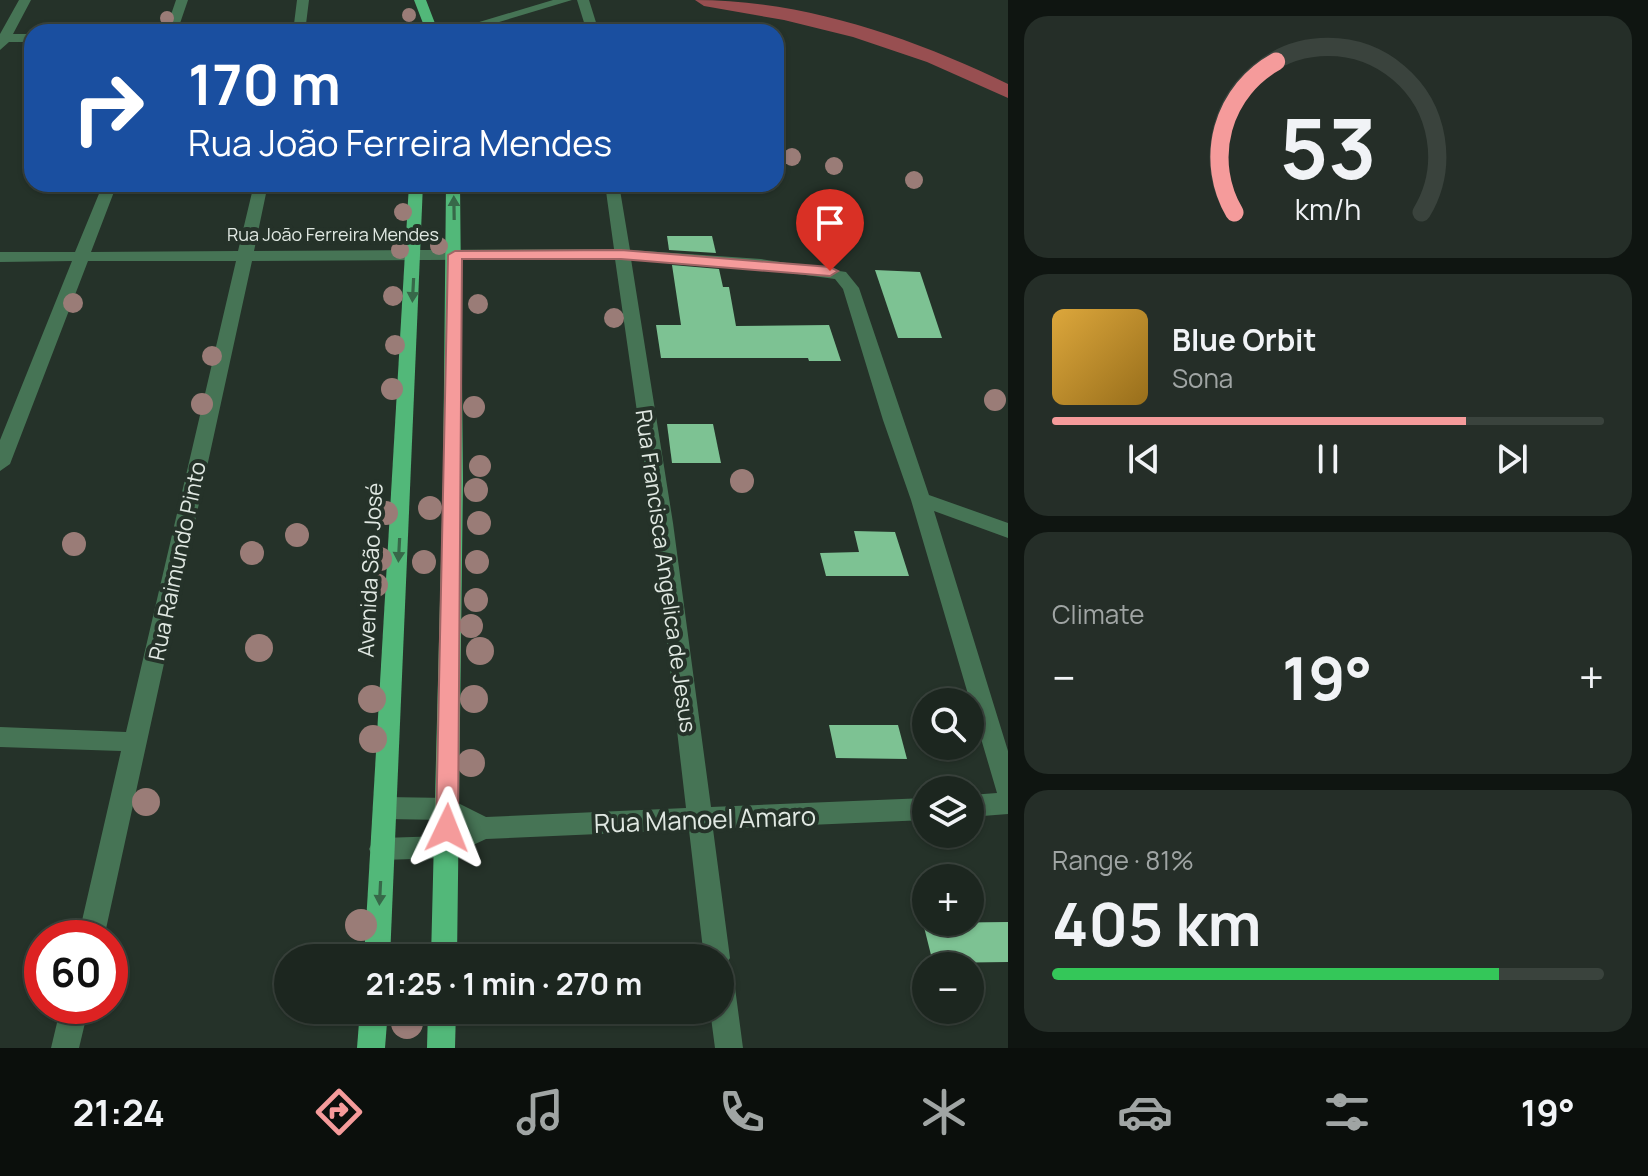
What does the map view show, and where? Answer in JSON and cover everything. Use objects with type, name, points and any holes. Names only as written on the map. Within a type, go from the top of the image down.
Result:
[{"type":"main road","points":[[420,0],[429,24]]},
{"type":"main road","name":"Avenida São José","points":[[378,944],[416,192]]},
{"type":"main road","points":[[444,944],[455,255],[453,192]]},
{"type":"main road","points":[[371,1048],[373,1024]]},
{"type":"main road","points":[[441,1048],[442,1024]]},
{"type":"street","points":[[2,41],[25,0]]},
{"type":"street","points":[[174,24],[182,0]]},
{"type":"street","points":[[300,24],[303,0]]},
{"type":"street","points":[[480,24],[566,0]]},
{"type":"street","points":[[583,0],[590,24]]},
{"type":"street","points":[[2,41],[24,39]]},
{"type":"street","points":[[0,464],[107,192]]},
{"type":"street","name":"Rua Raimundo Pinto","points":[[95,920],[259,192]]},
{"type":"street","name":"Rua Francisca Angelica de Jesus","points":[[613,192],[663,523],[715,944]]},
{"type":"street","name":"Rua João Ferreira Mendes","points":[[0,257],[621,254],[830,271],[846,279],[851,288],[892,420],[921,500]]},
{"type":"street","points":[[921,500],[1008,531]]},
{"type":"street","points":[[921,500],[1008,790]]},
{"type":"street","points":[[0,737],[137,742]]},
{"type":"street","points":[[984,805],[1008,803]]},
{"type":"street","points":[[386,808],[448,809],[484,828]]},
{"type":"street","name":"Rua Manoel Amaro","points":[[382,849],[445,847],[484,828],[912,810]]},
{"type":"street","points":[[65,1048],[71,1024]]},
{"type":"street","points":[[726,1024],[729,1048]]},
{"type":"building","points":[[667,236],[712,236],[716,253],[669,250]]},
{"type":"building","points":[[672,265],[719,269],[723,287],[729,287],[736,326],[829,325],[841,361],[809,361],[808,358],[661,358],[656,325],[681,325]]},
{"type":"building","points":[[875,270],[920,272],[942,338],[898,338]]},
{"type":"building","points":[[667,424],[713,424],[721,463],[672,463]]},
{"type":"building","points":[[854,531],[895,532],[909,576],[826,576],[820,553],[859,552]]},
{"type":"building","points":[[829,725],[898,725],[907,759],[836,758]]},
{"type":"building","points":[[984,922],[1008,922],[1008,962],[984,962],[984,952],[930,952],[926,936],[984,936]]},
{"type":"waterway","points":[[704,0],[860,32],[934,58],[1008,92]]},
{"type":"route","points":[[447,828],[455,255],[621,254],[830,271]]}]
